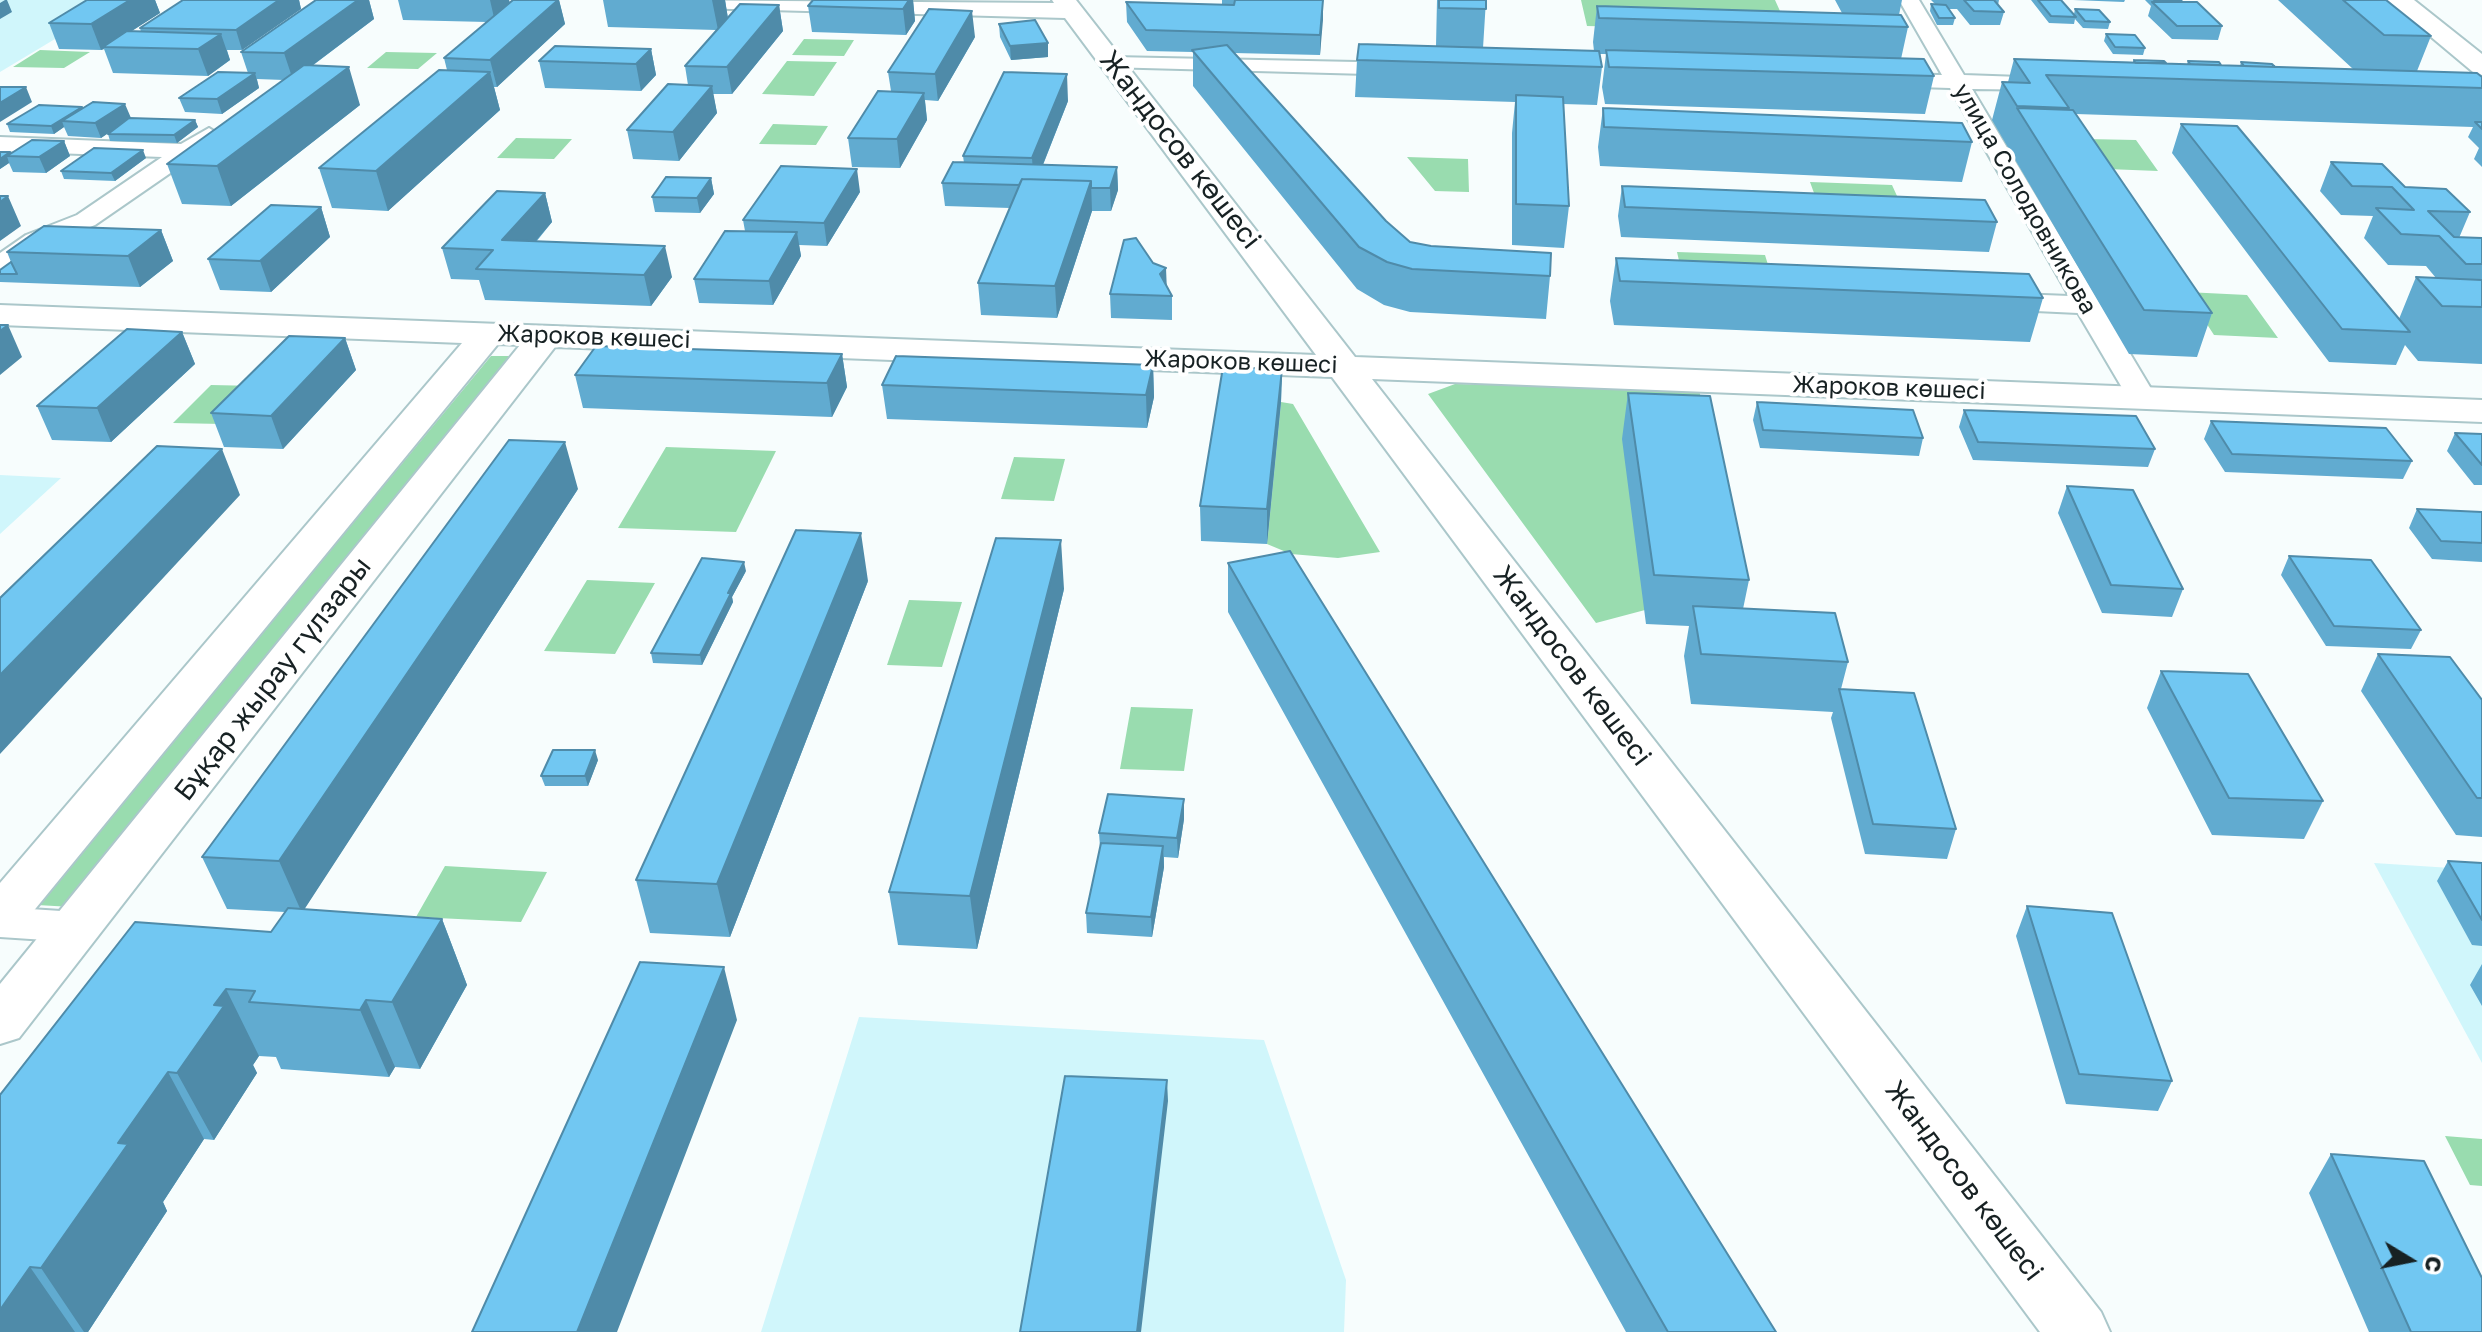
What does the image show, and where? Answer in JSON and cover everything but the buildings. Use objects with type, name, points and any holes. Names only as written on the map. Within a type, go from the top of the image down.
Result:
[{"type":"main road","points":[[658,0],[1068,5]]},
{"type":"main road","points":[[2399,0],[2482,67]]},
{"type":"main road","name":"Жандосов көшесі","points":[[1068,5],[2078,1332]]},
{"type":"main road","name":"Жароков көшесі","points":[[0,315],[2482,411]]},
{"type":"main road","name":"Бұқар жырау гүлзары","points":[[0,919],[489,333]]},
{"type":"main road","name":"Бұқар жырау гүлзары","points":[[0,1023],[546,335]]},
{"type":"street","name":"улица Солодовникова","points":[[1909,0],[2141,397]]},
{"type":"street","points":[[1113,63],[1422,69]]},
{"type":"street","points":[[1865,79],[2066,85]]},
{"type":"street","points":[[0,265],[35,240],[86,220],[223,125]]},
{"type":"street","points":[[0,144],[187,151]]},
{"type":"street","points":[[1962,300],[2088,305]]},
{"type":"street","points":[[0,919],[76,927]]},
{"type":"shaded area","points":[[0,0],[120,0],[0,72]]},
{"type":"shaded area","points":[[0,475],[61,478],[0,534]]},
{"type":"shaded area","points":[[2374,863],[2482,870],[2482,1063]]},
{"type":"shaded area","points":[[859,1017],[1264,1040],[1346,1280],[1344,1332],[761,1332]]},
{"type":"green space","points":[[1581,0],[1775,0],[1789,31],[1587,26]]},
{"type":"green space","points":[[804,39],[854,40],[844,56],[792,55]]},
{"type":"green space","points":[[40,50],[90,52],[64,68],[13,67]]},
{"type":"green space","points":[[386,52],[437,53],[418,69],[367,68]]},
{"type":"green space","points":[[787,61],[837,62],[814,96],[762,94]]},
{"type":"green space","points":[[773,124],[828,126],[816,145],[759,144]]},
{"type":"green space","points":[[516,138],[572,139],[554,159],[497,158]]},
{"type":"green space","points":[[2086,139],[2136,140],[2158,171],[2107,169]]},
{"type":"green space","points":[[1407,157],[1468,159],[1469,192],[1435,191]]},
{"type":"green space","points":[[1810,182],[1892,185],[1902,207],[1818,204]]},
{"type":"green space","points":[[1677,252],[1765,255],[1773,281],[1683,278]]},
{"type":"green space","points":[[2186,292],[2247,295],[2278,338],[2214,335]]},
{"type":"green space","points":[[491,356],[510,356],[72,907],[37,905]]},
{"type":"green space","points":[[1455,384],[1699,389],[1708,435],[1645,610],[1596,623],[1428,394]]},
{"type":"green space","points":[[211,385],[258,386],[222,424],[173,423]]},
{"type":"green space","points":[[1281,402],[1293,404],[1380,552],[1338,558],[1291,554],[1267,544]]},
{"type":"green space","points":[[666,447],[776,451],[736,532],[618,528]]},
{"type":"green space","points":[[1014,457],[1065,459],[1054,501],[1001,499]]},
{"type":"green space","points":[[587,580],[655,583],[615,654],[544,651]]},
{"type":"green space","points":[[909,600],[962,602],[942,667],[887,665]]},
{"type":"green space","points":[[1131,707],[1193,709],[1184,771],[1120,769]]},
{"type":"green space","points":[[445,866],[547,872],[521,922],[416,917]]},
{"type":"green space","points":[[2445,1136],[2482,1139],[2482,1186],[2470,1185]]}]
